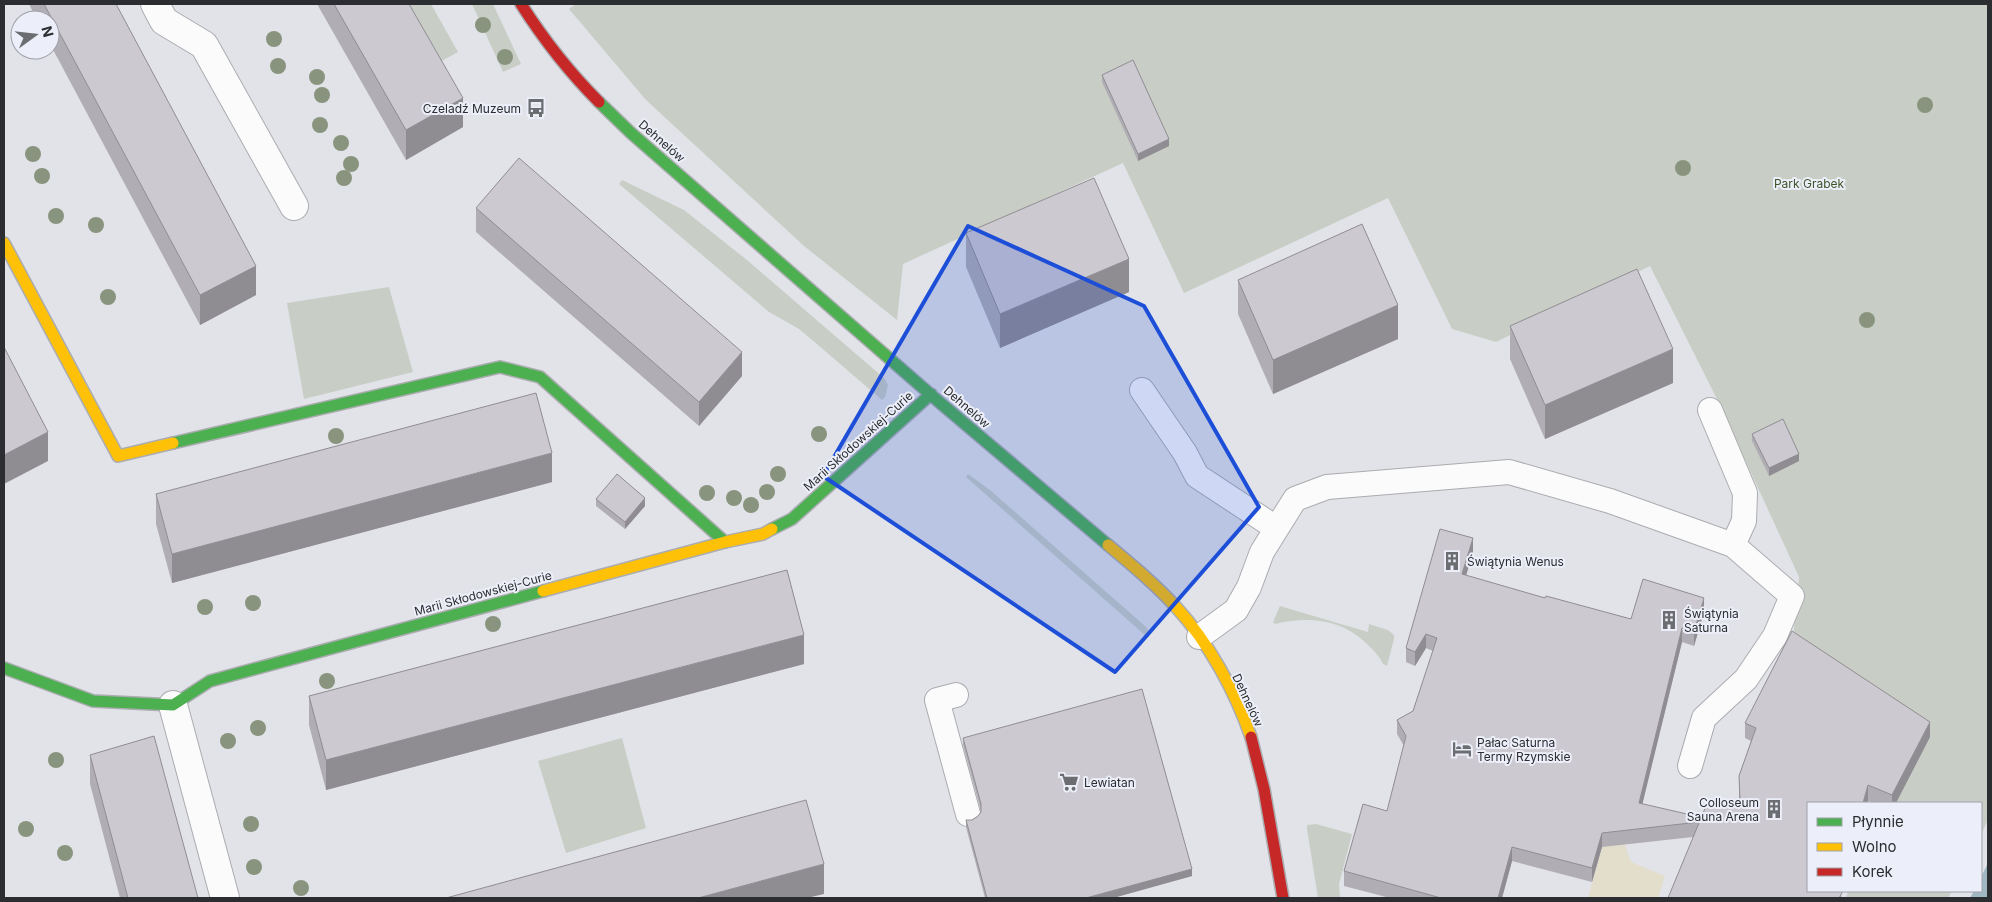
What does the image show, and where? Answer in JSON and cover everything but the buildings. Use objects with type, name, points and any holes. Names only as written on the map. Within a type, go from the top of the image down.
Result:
[{"type":"street","points":[[154,4],[164,21],[204,45],[294,206]]},
{"type":"street","name":"Dehnelów","points":[[526,6],[563,64],[597,101],[641,142],[931,394],[1147,577],[1166,596],[1199,637],[1247,726],[1267,805],[1282,898]]},
{"type":"street","points":[[4,243],[118,456],[500,367],[540,377],[725,542]]},
{"type":"street","name":"Marii Skłodowskiej-Curie","points":[[173,705],[210,681],[725,542],[763,534],[792,519],[931,394]]},
{"type":"street","points":[[4,668],[93,701],[173,705],[225,898]]},
{"type":"lane","points":[[1142,390],[1185,453],[1197,476],[1276,528]]},
{"type":"lane","points":[[1710,410],[1745,493],[1744,521],[1733,544]]},
{"type":"lane","points":[[1199,637],[1236,610],[1249,586],[1262,552],[1295,499],[1327,487],[1509,472],[1610,501],[1733,544],[1792,596],[1775,636],[1746,679],[1704,718],[1690,766]]},
{"type":"lane","points":[[956,695],[937,700],[968,814]]},
{"type":"highlighted area","points":[[968,226],[1144,306],[1259,507],[1115,672],[823,476]]},
{"type":"green space","points":[[403,4],[431,4],[458,52],[431,67]]},
{"type":"green space","points":[[472,4],[493,4],[521,64],[503,72]]},
{"type":"green space","name":"Park Grabek","points":[[576,4],[1988,4],[1988,820],[1982,832],[1982,802],[1896,802],[1929,737],[1792,647],[1799,577],[1718,401],[1650,266],[1496,342],[1452,329],[1388,198],[1184,293],[1123,163],[903,264],[897,320],[804,246],[646,100],[569,9]]},
{"type":"green space","points":[[622,180],[684,210],[747,260],[884,378],[888,385],[885,397],[882,400],[799,329],[769,312],[619,184]]},
{"type":"green space","points":[[389,287],[413,372],[304,399],[287,303]]},
{"type":"green space","points":[[968,474],[990,490],[1151,633],[1147,637],[966,477]]},
{"type":"green space","points":[[1280,606],[1368,632],[1369,624],[1388,630],[1394,635],[1394,639],[1387,666],[1359,637],[1337,625],[1313,620],[1275,624],[1273,622]]},
{"type":"green space","points":[[622,738],[646,828],[566,853],[538,761]]},
{"type":"green space","points":[[1316,824],[1352,834],[1339,884],[1340,898],[1318,898],[1307,829],[1307,825]]},
{"type":"green space","points":[[1848,892],[1951,892],[1948,898],[1846,898]]},
{"type":"sand","points":[[1605,837],[1624,842],[1631,862],[1665,876],[1658,898],[1588,898]]},
{"type":"water","points":[[1988,863],[1988,898],[1970,898],[1973,892],[1982,892],[1982,875]]},
{"type":"traffic: fast","points":[[599,102],[631,133],[938,401],[1108,545]]},
{"type":"traffic: fast","points":[[173,443],[500,367],[540,377],[725,542]]},
{"type":"traffic: fast","points":[[772,529],[792,519],[931,394]]},
{"type":"traffic: fast","points":[[4,668],[93,701],[173,705],[210,681],[543,591]]},
{"type":"traffic: slow","points":[[4,243],[118,456],[173,443]]},
{"type":"traffic: slow","points":[[543,591],[725,542],[763,534],[772,529]]},
{"type":"traffic: slow","points":[[1108,545],[1160,590],[1188,621],[1220,668],[1237,702],[1251,737]]},
{"type":"traffic: jam","points":[[521,4],[557,55],[599,102]]},
{"type":"traffic: jam","points":[[1251,737],[1264,789],[1283,898]]},
{"type":"place","name":"Czeladź Muzeum","points":[[536,108]]},
{"type":"place","name":"Świątynia Wenus","points":[[1452,561]]},
{"type":"place","name":"Świątynia Saturna","points":[[1669,620]]},
{"type":"place","name":"Pałac Saturna Termy Rzymskie","points":[[1462,749]]},
{"type":"place","name":"Lewiatan","points":[[1069,782]]},
{"type":"place","name":"Colloseum Sauna Arena","points":[[1774,809]]}]
